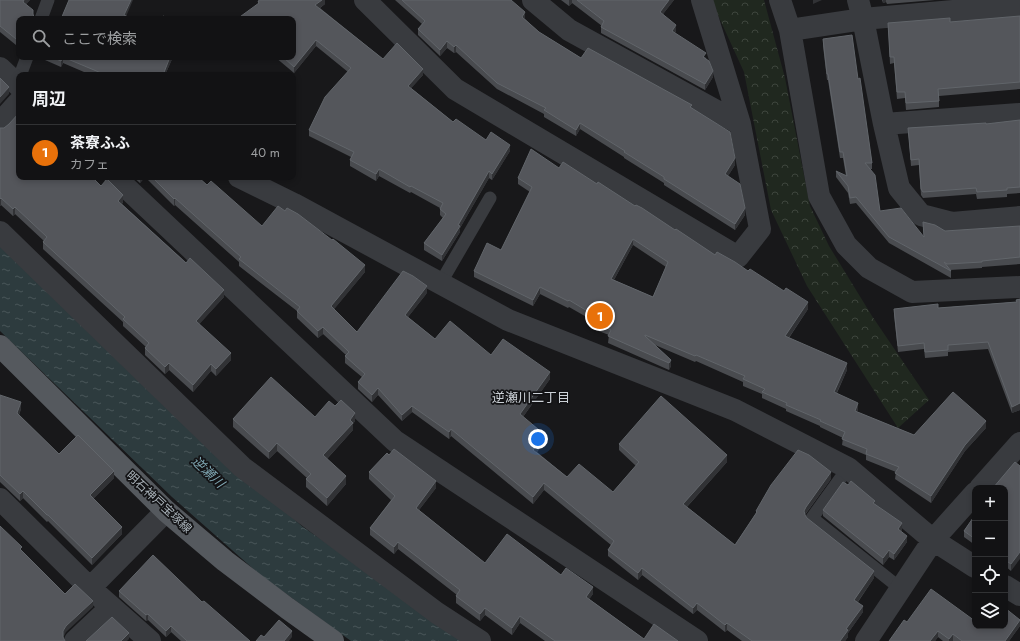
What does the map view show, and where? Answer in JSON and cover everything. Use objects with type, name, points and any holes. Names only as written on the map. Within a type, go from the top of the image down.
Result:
[{"type":"main road","name":"明石神戸宝塚線","points":[[0,346],[166,511],[225,561],[333,641]]},
{"type":"street","points":[[366,0],[455,88],[738,257],[760,229],[740,124],[702,0]]},
{"type":"street","points":[[533,0],[569,30],[740,124]]},
{"type":"street","points":[[780,0],[790,30],[819,196],[846,246],[869,268],[912,292],[1020,287]]},
{"type":"street","points":[[790,30],[860,10],[986,4],[1020,5]]},
{"type":"street","points":[[860,10],[899,188],[921,215],[952,222],[1020,217]]},
{"type":"street","points":[[0,123],[16,105]]},
{"type":"street","points":[[884,124],[1020,114]]},
{"type":"street","points":[[118,180],[395,441],[697,641]]},
{"type":"street","points":[[245,180],[294,204],[508,320],[735,410],[848,468],[933,540],[972,565]]},
{"type":"street","points":[[0,232],[242,467],[437,612],[480,641]]},
{"type":"street","points":[[983,485],[1020,443]]},
{"type":"street","points":[[866,641],[933,540],[972,496]]},
{"type":"street","points":[[0,499],[90,588],[150,641]]},
{"type":"street","points":[[90,588],[166,511]]},
{"type":"street","points":[[1008,588],[1020,596]]},
{"type":"street","points":[[75,641],[111,607]]},
{"type":"lane","points":[[42,16],[48,0]]},
{"type":"lane","points":[[440,284],[490,198]]},
{"type":"lane","points":[[848,468],[812,518],[901,589]]},
{"type":"green space","points":[[711,0],[764,0],[785,78],[810,206],[829,246],[872,316],[929,400],[898,428],[807,286],[771,210],[744,72]]},
{"type":"water","name":"逆瀬川","points":[[0,242],[204,440],[303,527],[469,641],[351,641],[259,574],[172,497],[0,331]]},
{"type":"building","points":[[0,0],[24,0],[23,2],[33,10],[34,16],[16,16],[16,39],[0,26]]},
{"type":"building","points":[[69,0],[131,0],[124,15],[126,16],[62,16]]},
{"type":"building","points":[[322,0],[315,5],[383,59],[397,43],[423,69],[408,86],[453,122],[456,119],[486,140],[491,132],[510,145],[492,174],[489,171],[458,225],[460,226],[442,255],[424,243],[446,214],[440,209],[443,203],[411,186],[410,187],[379,169],[376,174],[350,160],[354,152],[309,130],[325,97],[351,68],[316,40],[294,67],[286,60],[296,60],[296,16],[241,16],[259,3],[258,1]]},
{"type":"building","points":[[402,0],[511,0],[525,12],[522,17],[539,32],[581,58],[588,48],[692,105],[690,107],[730,132],[735,158],[725,174],[740,184],[745,208],[735,224],[580,123],[576,130],[544,110],[546,108],[497,83],[456,45],[454,47],[447,41],[440,50],[418,29],[425,21]]},
{"type":"building","points":[[577,0],[669,0],[660,12],[676,25],[672,31],[706,53],[703,57],[709,61],[713,71],[705,84],[601,27],[604,21]]},
{"type":"building","points":[[1020,16],[1020,82],[938,89],[939,101],[906,103],[905,92],[897,92],[894,57],[890,57],[888,23],[950,18],[950,22]]},
{"type":"building","points":[[852,35],[858,79],[860,78],[872,163],[865,163],[875,175],[880,211],[901,208],[924,237],[923,222],[935,225],[945,231],[1020,226],[1020,257],[982,262],[947,264],[944,262],[951,271],[889,237],[856,197],[850,198],[848,186],[836,171],[847,176],[843,152],[840,152],[827,74],[823,39]]},
{"type":"building","points":[[70,60],[169,60],[164,72],[99,72]]},
{"type":"building","points":[[0,78],[9,87],[0,97]]},
{"type":"building","points":[[16,116],[16,180],[95,180],[101,186],[106,180],[108,180],[123,195],[118,201],[186,263],[190,258],[224,290],[196,321],[231,353],[216,369],[211,364],[193,385],[169,363],[165,367],[145,348],[149,343],[123,319],[125,317],[43,242],[47,237],[15,207],[13,209],[1,198],[0,199],[0,128],[4,128]]},
{"type":"building","points":[[1020,120],[1020,187],[1007,188],[1007,190],[977,192],[976,188],[923,192],[921,189],[919,159],[911,160],[908,128],[986,124]]},
{"type":"building","points":[[531,149],[559,168],[563,162],[597,184],[598,182],[635,206],[636,205],[642,208],[715,255],[717,252],[748,271],[750,269],[784,291],[786,288],[808,302],[785,336],[847,363],[834,392],[858,403],[855,411],[914,435],[953,392],[986,421],[965,445],[931,496],[895,473],[899,467],[866,454],[867,449],[842,439],[845,432],[786,405],[787,403],[762,392],[765,389],[743,379],[745,376],[645,335],[671,360],[669,363],[608,336],[611,330],[596,323],[599,318],[569,300],[568,301],[540,287],[533,300],[474,271],[487,243],[501,250],[532,187],[518,178]],"holes":[[[633,239],[668,262],[653,297],[611,279]]]},
{"type":"building","points":[[155,180],[201,180],[207,185],[211,181],[262,226],[278,206],[285,211],[287,208],[298,214],[332,240],[333,239],[365,265],[331,306],[357,332],[403,271],[427,286],[405,315],[435,339],[450,321],[491,355],[503,339],[550,372],[520,414],[545,435],[533,450],[567,477],[579,464],[613,492],[639,462],[619,444],[661,396],[727,455],[683,504],[735,545],[757,512],[756,511],[771,485],[798,450],[809,455],[831,472],[806,507],[804,511],[805,515],[874,571],[854,600],[863,606],[846,629],[848,630],[840,641],[752,641],[727,623],[725,625],[697,603],[693,608],[642,568],[638,573],[608,550],[614,541],[544,483],[533,497],[451,429],[449,432],[412,406],[402,415],[378,388],[372,395],[358,382],[365,374],[345,356],[349,352],[323,327],[318,331],[297,311],[300,307],[239,259],[241,257],[175,198],[174,199]]},
{"type":"building","points":[[1020,299],[1020,403],[1012,407],[988,342],[948,345],[948,350],[925,352],[924,343],[898,346],[894,309],[938,304],[938,308],[1017,302],[1016,300]]},
{"type":"building","points":[[271,377],[315,417],[329,401],[335,406],[341,400],[355,413],[350,420],[353,423],[323,455],[346,476],[327,498],[306,479],[311,474],[277,443],[269,452],[233,419]]},
{"type":"building","points":[[0,395],[21,402],[17,413],[59,454],[78,435],[114,471],[90,495],[122,527],[92,558],[23,491],[20,494],[0,475]]},
{"type":"building","points":[[394,449],[436,481],[416,508],[485,563],[507,534],[561,575],[566,568],[593,587],[586,597],[644,639],[654,624],[678,641],[555,641],[520,616],[512,628],[485,608],[480,614],[456,596],[460,590],[398,542],[394,547],[370,528],[395,496],[369,472],[387,453],[389,455]]},
{"type":"building","points":[[1015,462],[1020,466],[1020,552],[1011,564],[1008,562],[1008,485],[996,485]]},
{"type":"building","points":[[851,481],[875,501],[873,503],[902,523],[898,529],[907,536],[894,554],[889,550],[883,558],[823,510],[843,482],[848,485]]},
{"type":"building","points":[[972,519],[972,537],[964,531]]},
{"type":"building","points":[[0,526],[22,547],[20,549],[65,594],[75,584],[93,601],[66,626],[63,631],[65,641],[0,641]]},
{"type":"building","points":[[153,555],[202,602],[204,601],[250,641],[187,641],[171,626],[166,631],[148,614],[146,615],[119,591]]},
{"type":"building","points":[[931,589],[972,619],[972,629],[1008,629],[1008,610],[1020,620],[1005,641],[962,641],[953,634],[949,639],[938,631],[930,641],[889,641],[904,620],[907,622]]},
{"type":"building","points":[[112,617],[129,633],[121,641],[86,641]]},
{"type":"building","points":[[279,620],[292,631],[284,641],[256,641],[261,635],[264,637]]},
{"type":"place","name":"茶寮ふふ","points":[[600,316]]},
{"type":"district","name":"逆瀬川二丁目","points":[[531,397]]}]
